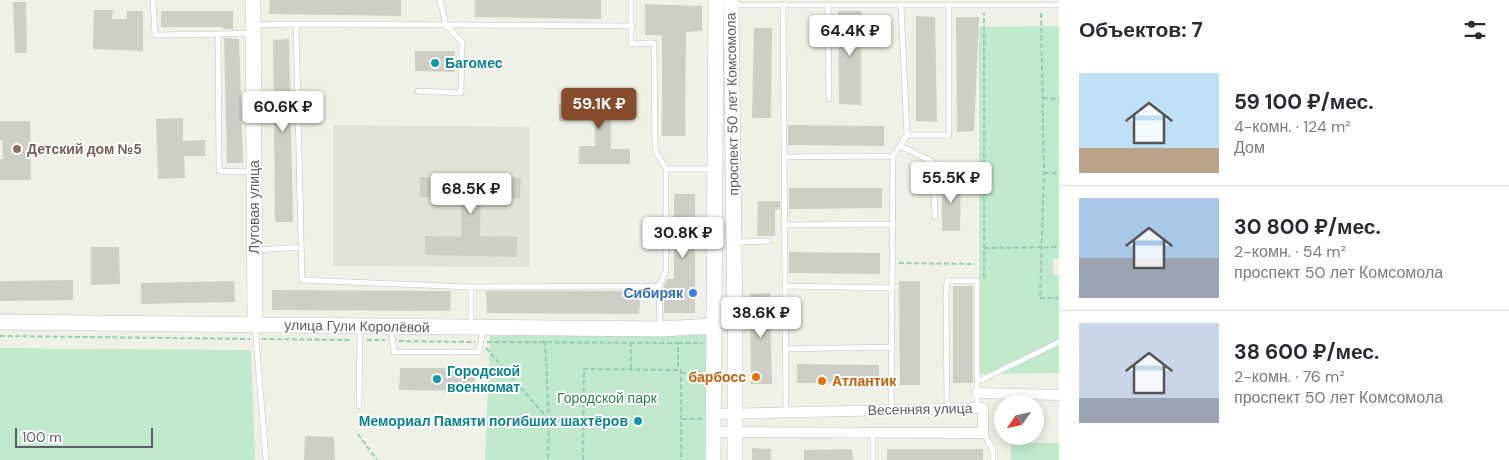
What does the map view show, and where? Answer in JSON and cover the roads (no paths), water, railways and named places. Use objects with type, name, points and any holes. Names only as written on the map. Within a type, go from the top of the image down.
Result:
[{"type":"street","name":"Луговая улица","points":[[253,0],[255,332]]},
{"type":"street","name":"проспект 50 лет Комсомола","points":[[716,0],[715,169],[724,327],[734,413],[735,460]]},
{"type":"street","name":"проспект 50 лет Комсомола","points":[[713,460],[708,430],[714,414],[734,242],[731,3]]},
{"type":"street","name":"улица Гули Королёвой","points":[[0,322],[255,332],[359,333],[392,333],[477,327],[660,329],[724,327]]},
{"type":"street","points":[[978,394],[1059,394]]},
{"type":"street","name":"Весенняя улица","points":[[734,413],[983,408],[983,433],[735,433]]},
{"type":"street","points":[[714,414],[734,413]]},
{"type":"street","points":[[708,430],[735,433]]},
{"type":"lane","points":[[153,0],[155,35],[218,34],[296,24],[632,26]]},
{"type":"lane","points":[[418,91],[461,93],[462,42],[446,25],[440,0]]},
{"type":"lane","points":[[631,0],[631,44],[654,43],[655,150],[666,169],[666,271],[659,286],[660,329]]},
{"type":"lane","points":[[731,3],[783,6],[1059,5]]},
{"type":"lane","points":[[890,410],[893,156],[907,135],[901,5]]},
{"type":"lane","points":[[907,135],[949,135],[949,5]]},
{"type":"lane","points":[[783,6],[786,412]]},
{"type":"lane","points":[[828,6],[829,100]]},
{"type":"lane","points":[[296,24],[302,280],[471,287],[659,286]]},
{"type":"lane","points":[[218,34],[219,171],[254,172]]},
{"type":"lane","points":[[900,146],[933,162],[934,217]]},
{"type":"lane","points":[[784,157],[893,156]]},
{"type":"lane","points":[[666,169],[715,169]]},
{"type":"lane","points":[[784,224],[892,224]]},
{"type":"lane","points":[[734,242],[768,242]]},
{"type":"lane","points":[[254,251],[301,247]]},
{"type":"lane","points":[[947,408],[946,295],[948,281],[977,280],[978,408]]},
{"type":"lane","points":[[785,286],[892,288]]},
{"type":"lane","points":[[392,333],[394,352],[479,352],[481,342],[471,287]]},
{"type":"lane","points":[[255,332],[266,460]]},
{"type":"lane","points":[[359,333],[359,406]]},
{"type":"lane","points":[[977,382],[1059,342]]},
{"type":"lane","points":[[785,348],[891,347]]},
{"type":"lane","points":[[873,433],[873,460]]},
{"type":"lane","points":[[983,433],[993,450],[993,460]]},
{"type":"place","name":"Багомес","points":[[435,63]]},
{"type":"place","name":"Детский дом №5","points":[[17,149]]},
{"type":"place","name":"Сибиряк","points":[[693,293]]},
{"type":"place","name":"барбосс","points":[[756,377]]},
{"type":"place","name":"Городской военкомат","points":[[437,379]]},
{"type":"place","name":"Атлантик","points":[[822,381]]},
{"type":"place","name":"Мемориал Памяти погибших шахтёров","points":[[638,421]]},
{"type":"park label","name":"Городской парк","points":[[607,398]]}]
